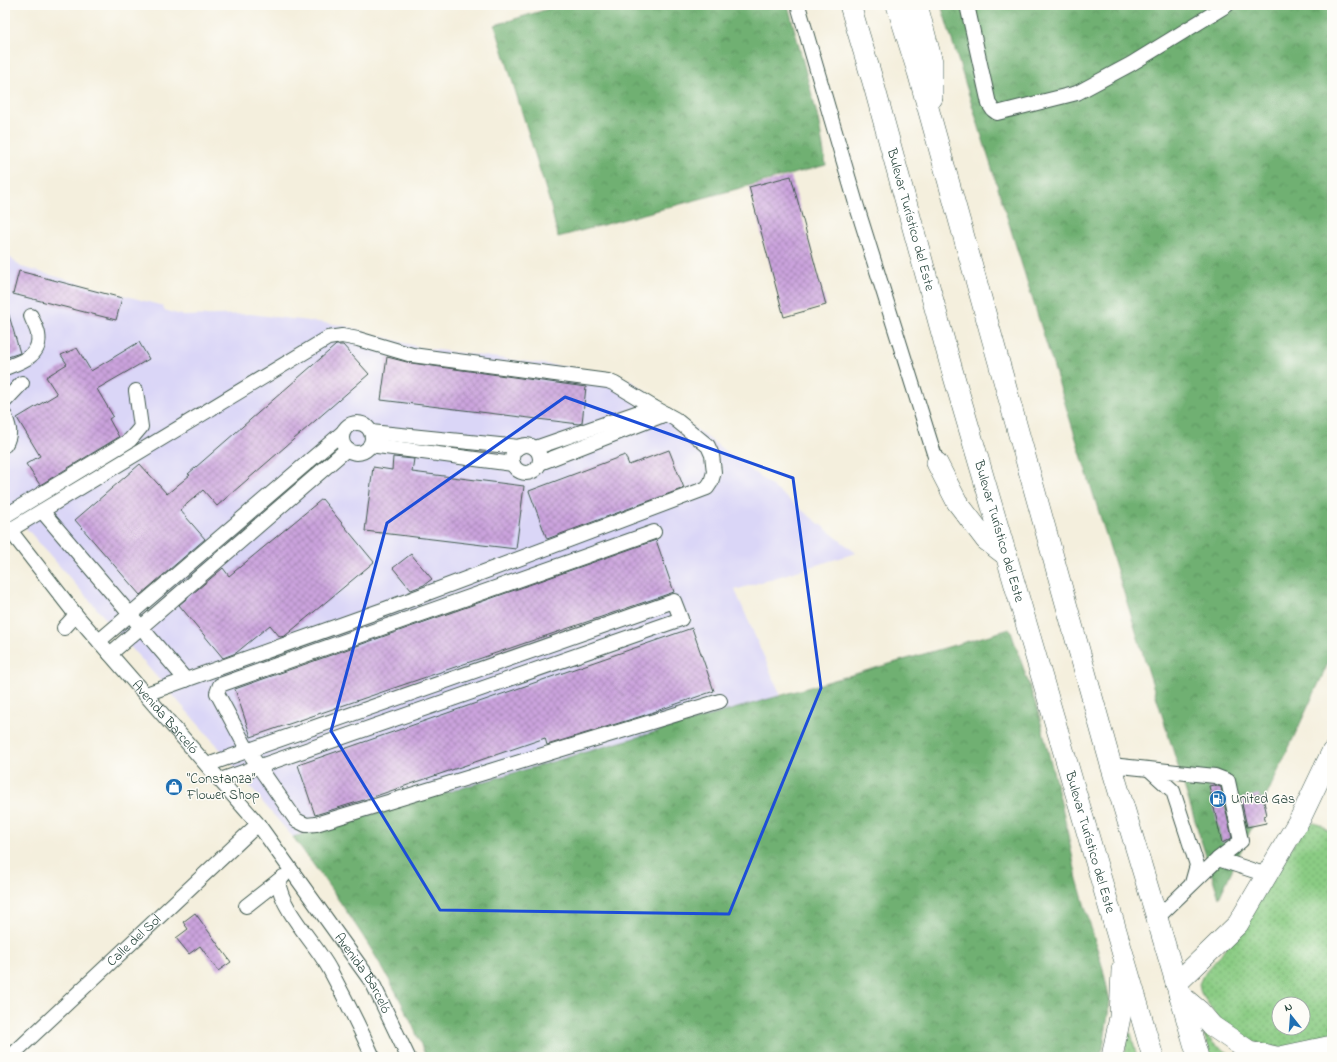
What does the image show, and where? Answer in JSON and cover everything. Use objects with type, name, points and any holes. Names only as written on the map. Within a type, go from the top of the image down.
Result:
[{"type":"highway","name":"Bulevar Turístico del Este","points":[[850,5],[873,82],[954,378],[1153,1057]]},
{"type":"highway","points":[[897,5],[933,126],[1110,765],[1198,1057]]},
{"type":"highway","points":[[917,5],[932,62],[933,126]]},
{"type":"highway","points":[[937,463],[957,502],[986,540],[1007,556]]},
{"type":"highway","points":[[1178,989],[1238,924],[1301,817],[1332,752]]},
{"type":"highway","points":[[1112,1057],[1120,1017],[1122,952]]},
{"type":"highway","points":[[1178,989],[1212,1026],[1249,1051],[1276,1057]]},
{"type":"highway","points":[[1280,1057],[1332,1046]]},
{"type":"street","points":[[798,5],[857,206],[937,463]]},
{"type":"street","points":[[967,5],[989,104],[992,110],[997,113],[1077,93],[1131,64],[1227,5]]},
{"type":"street","points":[[5,368],[30,358],[38,345],[38,333],[30,316]]},
{"type":"street","points":[[7,527],[42,511],[328,338],[342,336],[412,354],[608,381],[675,419],[708,446],[712,455],[714,472],[711,482],[707,488],[388,608],[146,694]]},
{"type":"street","points":[[5,401],[22,383]]},
{"type":"street","points":[[5,516],[130,440],[141,427],[136,391]]},
{"type":"street","points":[[535,448],[653,407]]},
{"type":"street","points":[[370,439],[513,464],[519,470],[527,473],[535,470],[540,463],[666,414]]},
{"type":"street","points":[[5,416],[10,428],[6,441]]},
{"type":"street","points":[[99,641],[350,425],[360,423],[368,428],[370,439],[363,451],[351,451],[347,449],[342,441],[343,432]]},
{"type":"street","points":[[370,439],[519,447],[527,445],[535,448],[540,455],[540,463]]},
{"type":"street","points":[[513,464],[513,454],[519,447]]},
{"type":"street","points":[[110,654],[347,449]]},
{"type":"street","points":[[42,511],[186,680]]},
{"type":"street","name":"Avenida Barceló","points":[[7,527],[76,615],[258,824],[373,984],[408,1057]]},
{"type":"street","points":[[654,532],[220,685],[217,693],[248,751],[258,766],[296,820],[306,825],[316,824],[720,701]]},
{"type":"street","points":[[207,765],[674,601],[681,619],[220,780]]},
{"type":"street","points":[[64,628],[76,615]]},
{"type":"street","points":[[1110,765],[1215,776],[1228,781],[1241,840],[1192,883],[1157,918]]},
{"type":"street","points":[[1150,770],[1173,792],[1197,866],[1192,883]]},
{"type":"street","name":"Calle del Sol","points":[[10,1057],[258,824]]},
{"type":"street","points":[[1218,859],[1267,875]]},
{"type":"street","points":[[246,906],[291,870]]},
{"type":"street","points":[[278,881],[279,890],[285,904],[329,968],[373,1057]]},
{"type":"street","points":[[1322,1057],[1332,1052]]},
{"type":"highlighted area","points":[[565,397],[793,478],[821,688],[729,914],[440,910],[331,731],[387,523]]},
{"type":"shaded area","points":[[5,253],[21,267],[163,306],[164,310],[184,316],[250,314],[342,325],[422,348],[612,373],[631,381],[759,476],[856,553],[735,590],[781,696],[293,837],[220,749],[5,504]]},
{"type":"green space","points":[[561,5],[788,5],[818,118],[826,165],[558,237],[550,203],[495,25]]},
{"type":"green space","points":[[941,5],[1332,5],[1332,655],[1219,898]]},
{"type":"green space","points":[[1010,629],[1038,711],[1064,815],[1077,879],[1103,969],[1110,1001],[1103,1049],[1099,1057],[426,1057],[399,998],[384,970],[331,889],[293,837]]},
{"type":"green space","points":[[1315,823],[1322,826],[1332,834],[1332,1034],[1317,1042],[1284,1049],[1251,1042],[1219,1020],[1201,993],[1199,984],[1203,975],[1219,957],[1307,824]]},
{"type":"green space","points":[[1203,1031],[1214,1044],[1235,1057],[1211,1057]]},
{"type":"green space","points":[[1131,1033],[1137,1057],[1123,1057],[1126,1049],[1128,1034]]},
{"type":"building","points":[[791,176],[826,305],[784,317],[749,187]]},
{"type":"building","points":[[19,271],[122,298],[116,320],[13,294]]},
{"type":"building","points":[[5,312],[8,312],[20,353],[5,358]]},
{"type":"building","points":[[139,342],[149,359],[97,389],[113,416],[109,419],[119,437],[40,485],[26,464],[40,456],[17,418],[57,394],[46,377],[67,364],[61,355],[77,348],[91,371]]},
{"type":"building","points":[[336,345],[343,345],[369,374],[217,506],[203,490],[180,510],[205,539],[140,595],[75,520],[140,464],[167,494]]},
{"type":"building","points":[[387,357],[411,363],[586,387],[582,423],[579,424],[381,400]]},
{"type":"building","points":[[669,450],[684,488],[547,539],[529,491],[625,455],[629,465]]},
{"type":"building","points":[[393,457],[414,459],[412,472],[524,486],[516,549],[365,531],[373,467],[392,470]]},
{"type":"building","points":[[322,499],[374,562],[285,636],[280,637],[270,625],[236,653],[223,658],[179,605],[223,568],[229,576]]},
{"type":"building","points":[[656,540],[674,592],[251,737],[235,689]]},
{"type":"building","points":[[411,554],[432,579],[424,585],[411,590],[393,568]]},
{"type":"building","points":[[692,628],[714,691],[642,716],[547,745],[545,738],[367,799],[315,815],[298,765]]},
{"type":"building","points":[[1214,785],[1221,787],[1232,838],[1222,843],[1209,786]]},
{"type":"building","points":[[1259,794],[1260,799],[1263,798],[1267,815],[1264,816],[1266,823],[1247,827],[1241,799]]},
{"type":"building","points":[[195,913],[231,962],[218,971],[200,946],[189,954],[176,938],[188,929],[183,922]]},
{"type":"place","name":"“Constanza” Flower Shop","points":[[174,787]]},
{"type":"place","name":"United Gas","points":[[1218,799]]}]
